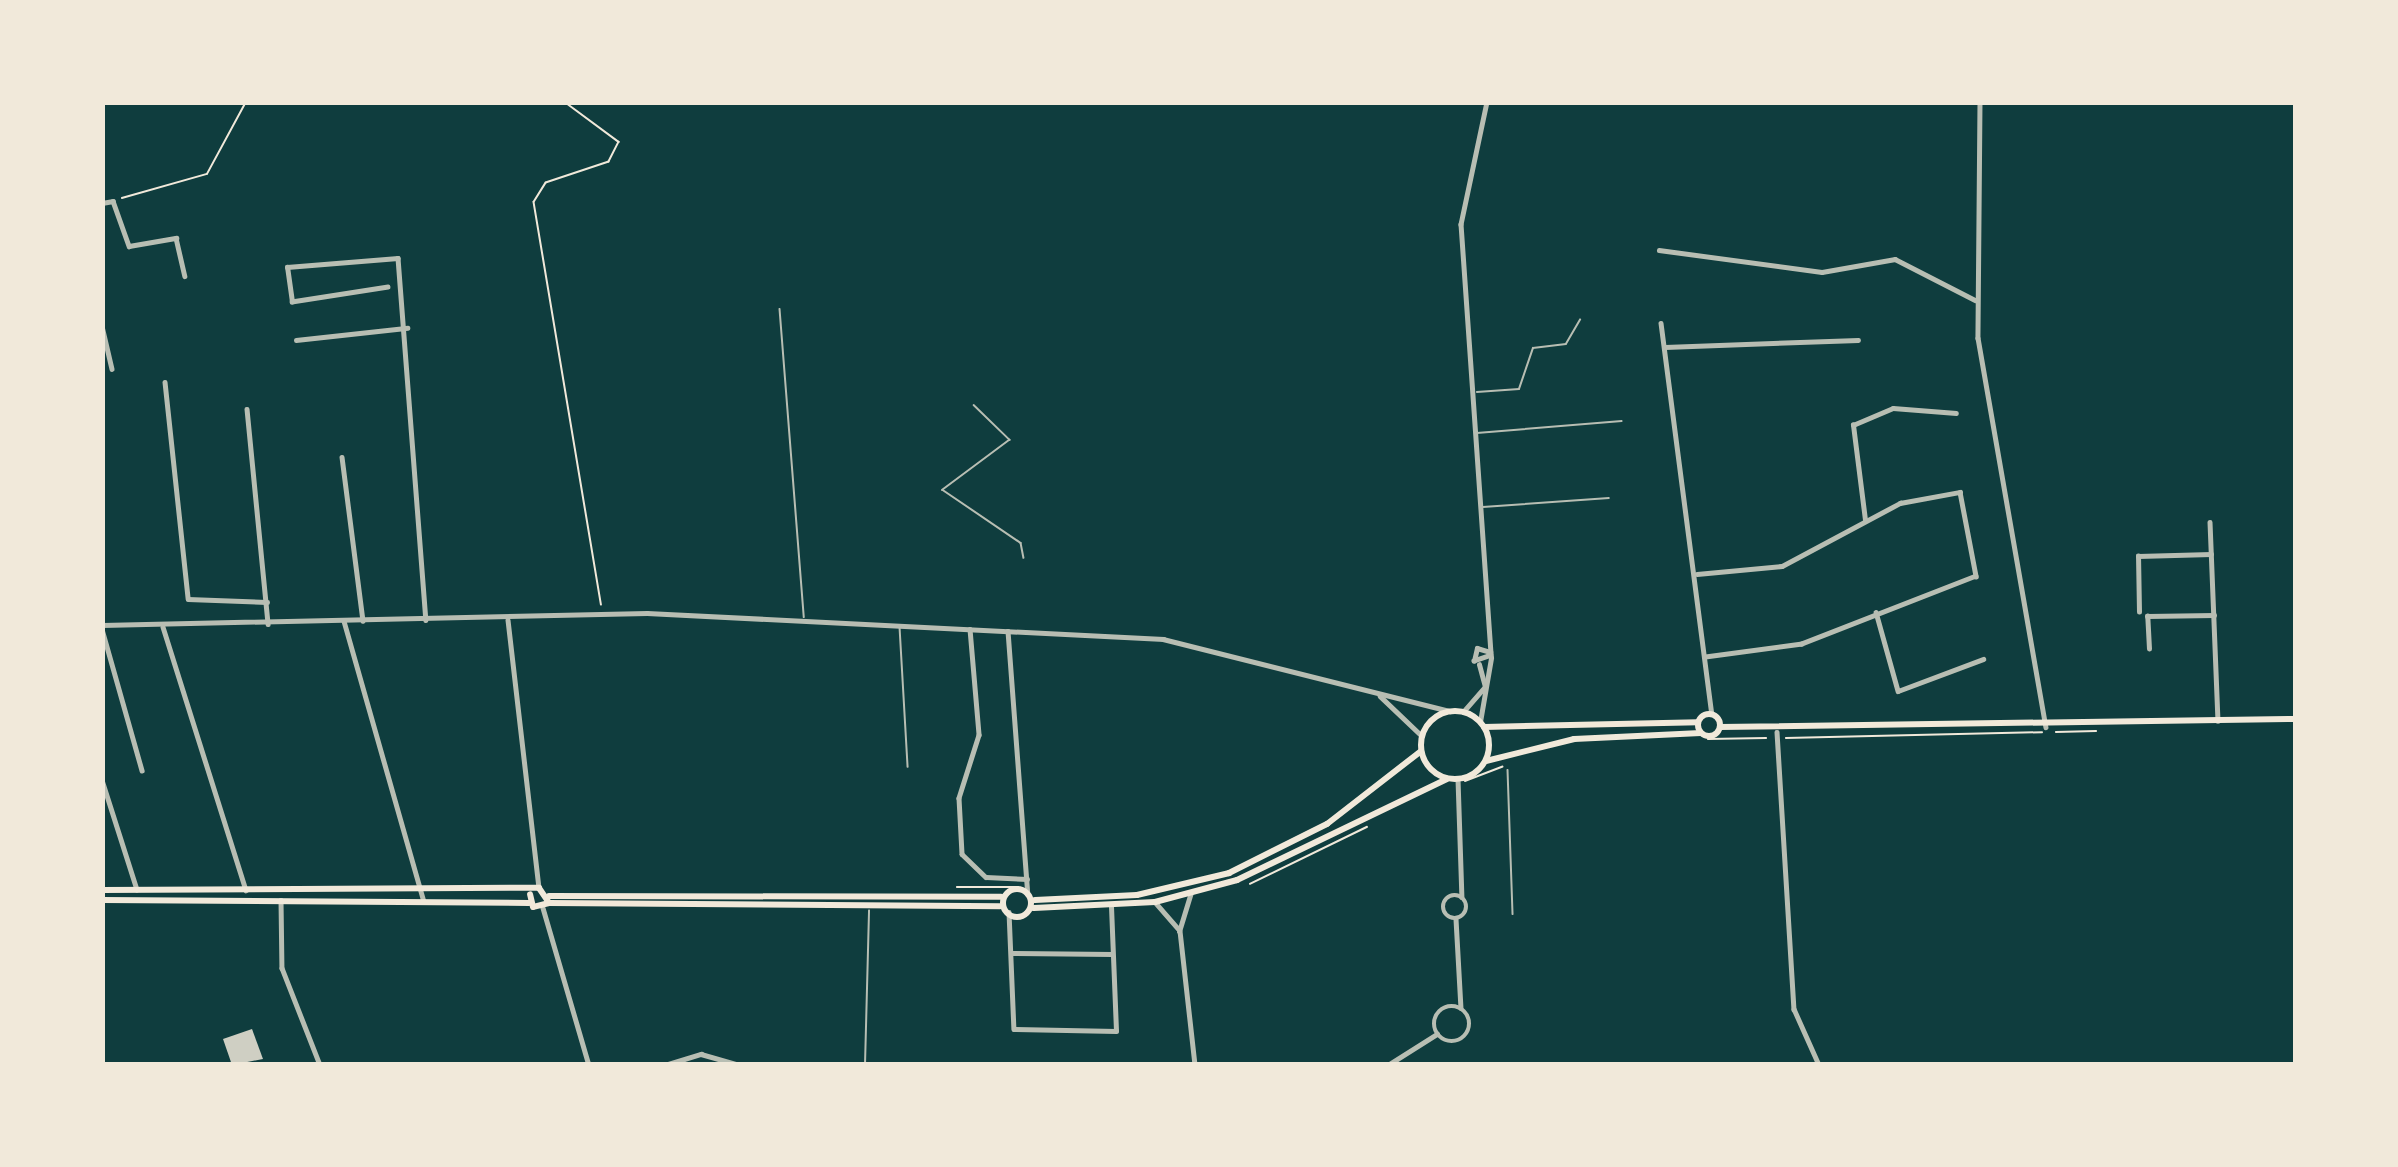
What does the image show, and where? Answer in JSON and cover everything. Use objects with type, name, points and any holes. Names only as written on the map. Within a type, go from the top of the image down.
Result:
[{"type":"main road","points":[[1447,778],[1421,751],[1422,736],[1450,711],[1463,712],[1482,725],[1698,722],[1712,714],[1720,727]]},
{"type":"main road","points":[[1001,902],[1009,912],[1030,894],[1111,907],[1191,894],[1281,865],[1447,778],[1458,779],[1486,760],[1574,739],[1698,736],[1720,727],[1778,735],[2296,719]]},
{"type":"main road","points":[[1698,722],[1698,736]]},
{"type":"main road","points":[[1482,725],[1486,760]]},
{"type":"main road","points":[[102,890],[423,892],[547,902],[869,907],[1001,902],[1030,894],[1137,895],[1229,873],[1327,824],[1421,751]]},
{"type":"main road","points":[[102,900],[424,902],[530,898],[539,888],[547,902]]},
{"type":"main road","points":[[547,902],[1001,902]]},
{"type":"street","points":[[1482,725],[1490,655],[1468,393],[1461,224],[1487,102]]},
{"type":"street","points":[[1980,102],[1976,300],[2046,728]]},
{"type":"street","points":[[102,203],[113,201],[129,246],[176,238],[185,276]]},
{"type":"street","points":[[1659,250],[1822,272],[1895,259],[1976,300]]},
{"type":"street","points":[[388,287],[292,302],[287,268],[391,253],[407,328],[417,422],[404,452],[426,620]]},
{"type":"street","points":[[1661,323],[1712,714]]},
{"type":"street","points":[[102,326],[112,369]]},
{"type":"street","points":[[296,340],[407,328]]},
{"type":"street","points":[[1664,347],[1858,340]]},
{"type":"street","points":[[165,382],[188,599],[267,602]]},
{"type":"street","points":[[1865,523],[1853,425],[1892,408],[1956,412]]},
{"type":"street","points":[[247,409],[268,624]]},
{"type":"street","points":[[342,457],[363,620]]},
{"type":"street","points":[[1697,574],[1782,566],[1865,523],[1960,492],[1976,576],[1802,644],[1706,657]]},
{"type":"street","points":[[2210,522],[2218,721]]},
{"type":"street","points":[[2139,612],[2138,556],[2211,554]]},
{"type":"street","points":[[1876,612],[1898,691],[1983,659]]},
{"type":"street","points":[[142,770],[102,627],[602,615],[804,617],[1207,645],[1450,711]]},
{"type":"street","points":[[2149,649],[2147,616],[2214,615]]},
{"type":"street","points":[[508,618],[539,888]]},
{"type":"street","points":[[344,621],[424,902]]},
{"type":"street","points":[[1463,712],[1485,687],[1479,664],[1487,626]]},
{"type":"street","points":[[163,627],[247,891]]},
{"type":"street","points":[[970,629],[979,735],[959,798],[962,854],[986,877],[1030,894],[1008,631]]},
{"type":"street","points":[[1480,647],[1490,655]]},
{"type":"street","points":[[1479,664],[1490,655]]},
{"type":"street","points":[[1370,691],[1413,717],[1422,736]]},
{"type":"street","points":[[1778,735],[1794,1009],[1819,1065]]},
{"type":"street","points":[[1456,919],[1467,910],[1462,896],[1458,779]]},
{"type":"street","points":[[102,780],[137,890]]},
{"type":"street","points":[[1191,894],[1180,932],[1195,1065]]},
{"type":"street","points":[[1388,1065],[1437,1034],[1467,1034],[1456,919],[1443,904],[1462,896]]},
{"type":"street","points":[[281,900],[282,968],[320,1065]]},
{"type":"street","points":[[547,902],[589,1065]]},
{"type":"street","points":[[1155,902],[1180,932]]},
{"type":"street","points":[[1009,912],[1013,1029],[1116,1030],[1111,907]]},
{"type":"street","points":[[1010,953],[1112,953]]},
{"type":"street","points":[[1437,1034],[1439,1011],[1461,1008]]},
{"type":"street","points":[[665,1065],[701,1054],[740,1064]]},
{"type":"lane","points":[[780,309],[804,617]]},
{"type":"lane","points":[[1468,393],[1519,389],[1533,348],[1566,344],[1580,320]]},
{"type":"lane","points":[[974,405],[1010,440],[943,490],[1021,543],[1024,558]]},
{"type":"lane","points":[[1473,434],[1622,421]]},
{"type":"lane","points":[[1479,508],[1609,498]]},
{"type":"lane","points":[[900,625],[908,767]]},
{"type":"lane","points":[[1508,770],[1513,914]]},
{"type":"lane","points":[[865,1065],[869,907]]},
{"type":"path","points":[[113,201],[207,175],[247,102]]},
{"type":"path","points":[[565,102],[619,142],[609,162],[546,183],[534,202],[602,615]]},
{"type":"path","points":[[1698,736],[2098,731]]},
{"type":"path","points":[[957,887],[1030,894]]},
{"type":"building","points":[[252,1029],[263,1059],[232,1065],[223,1039]]}]
